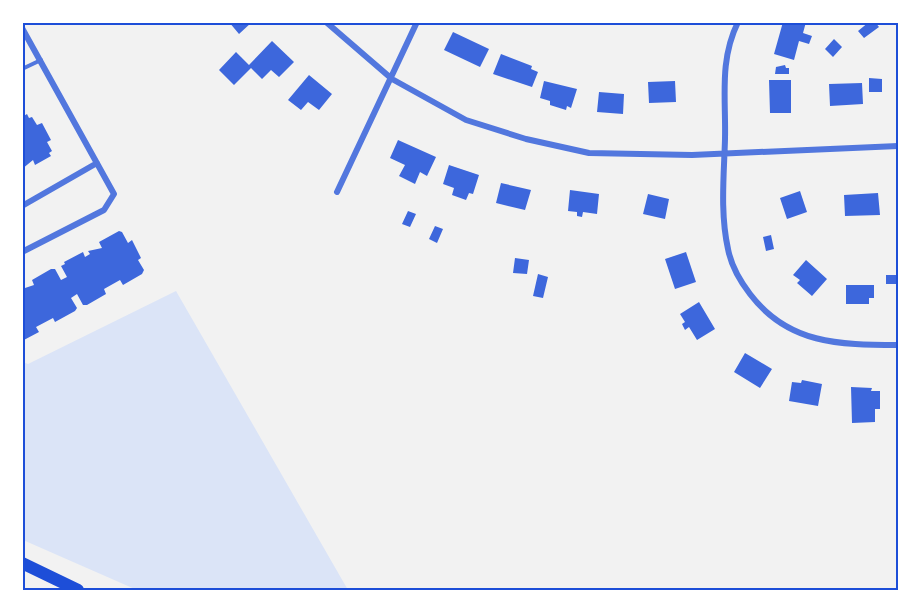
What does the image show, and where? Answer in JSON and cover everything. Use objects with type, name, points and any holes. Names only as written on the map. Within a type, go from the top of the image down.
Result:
[{"type":"highway","points":[[22,564],[78,591]]},
{"type":"street","points":[[326,22],[392,79],[466,120],[526,139],[589,153],[641,156],[898,146]]},
{"type":"street","points":[[337,192],[417,22]]},
{"type":"street","points":[[738,22],[729,40],[723,70],[723,210],[728,250],[741,282],[765,314],[785,327],[817,338],[859,345],[898,345]]},
{"type":"street","points":[[22,28],[42,60],[114,194],[104,210],[22,252]]},
{"type":"street","points":[[22,206],[98,163]]},
{"type":"lane","points":[[22,69],[42,60]]},
{"type":"shaded area","points":[[176,291],[348,590],[137,590],[23,540],[23,362],[28,364]]},
{"type":"building","points":[[229,22],[252,22],[239,34]]},
{"type":"building","points":[[783,22],[806,22],[803,33],[812,36],[809,44],[799,41],[794,60],[774,54]]},
{"type":"building","points":[[869,22],[875,22],[879,27],[864,38],[858,31]]},
{"type":"building","points":[[453,32],[489,49],[480,67],[444,50]]},
{"type":"building","points":[[834,39],[842,47],[833,57],[825,49]]},
{"type":"building","points":[[272,41],[294,62],[279,77],[271,70],[262,79],[251,68],[234,85],[219,70],[236,52],[249,65]]},
{"type":"building","points":[[501,54],[532,66],[531,69],[538,72],[532,87],[493,74]]},
{"type":"building","points":[[785,65],[789,68],[789,74],[775,74],[776,67]]},
{"type":"building","points":[[309,75],[332,94],[319,110],[308,102],[301,110],[288,100]]},
{"type":"building","points":[[869,78],[882,79],[882,92],[869,92]]},
{"type":"building","points":[[769,80],[791,80],[791,113],[770,113]]},
{"type":"building","points":[[544,81],[577,89],[571,108],[567,106],[566,110],[550,105],[550,101],[540,98]]},
{"type":"building","points":[[675,81],[676,102],[649,103],[648,82]]},
{"type":"building","points":[[862,83],[863,104],[830,106],[829,84]]},
{"type":"building","points":[[599,92],[624,94],[623,114],[597,112]]},
{"type":"building","points":[[27,114],[37,125],[42,123],[51,140],[47,142],[52,151],[49,153],[51,156],[35,165],[33,160],[22,169],[22,117]]},
{"type":"building","points":[[398,140],[436,157],[427,176],[420,172],[415,184],[399,176],[405,165],[390,158]]},
{"type":"building","points":[[449,165],[479,175],[473,194],[469,193],[466,200],[452,195],[454,188],[443,184]]},
{"type":"building","points":[[501,183],[531,190],[525,210],[496,203]]},
{"type":"building","points":[[570,190],[599,194],[597,214],[583,212],[582,217],[577,216],[577,212],[568,211]]},
{"type":"building","points":[[800,191],[807,212],[787,219],[780,198]]},
{"type":"building","points":[[878,193],[880,215],[845,216],[844,195]]},
{"type":"building","points":[[648,194],[669,199],[665,219],[643,214]]},
{"type":"building","points":[[408,211],[416,214],[410,227],[402,224]]},
{"type":"building","points":[[435,226],[443,229],[437,243],[429,239]]},
{"type":"building","points":[[119,231],[128,243],[132,240],[141,258],[138,260],[144,270],[142,274],[123,285],[120,280],[104,289],[106,294],[87,305],[83,305],[77,294],[71,298],[77,308],[75,311],[55,322],[53,318],[36,327],[39,332],[22,341],[22,289],[34,285],[32,280],[51,269],[55,269],[61,280],[67,277],[61,266],[65,264],[64,262],[83,252],[85,257],[90,254],[88,251],[102,248],[99,242]]},
{"type":"building","points":[[771,235],[774,249],[766,251],[763,237]]},
{"type":"building","points":[[686,252],[696,282],[675,289],[665,259]]},
{"type":"building","points":[[515,258],[529,260],[527,274],[513,273]]},
{"type":"building","points":[[806,260],[827,279],[812,296],[797,283],[800,280],[793,275]]},
{"type":"building","points":[[538,274],[548,277],[543,298],[533,296]]},
{"type":"building","points":[[886,275],[897,275],[897,284],[886,284]]},
{"type":"building","points":[[846,285],[874,285],[874,298],[869,298],[869,304],[846,304]]},
{"type":"building","points":[[699,302],[715,329],[697,340],[689,327],[685,330],[682,324],[685,322],[680,314]]},
{"type":"building","points":[[745,353],[772,369],[760,388],[734,372]]},
{"type":"building","points":[[802,380],[822,384],[818,406],[789,401],[792,382],[801,383]]},
{"type":"building","points":[[851,387],[872,388],[871,391],[880,391],[880,409],[875,409],[875,422],[852,423]]}]
